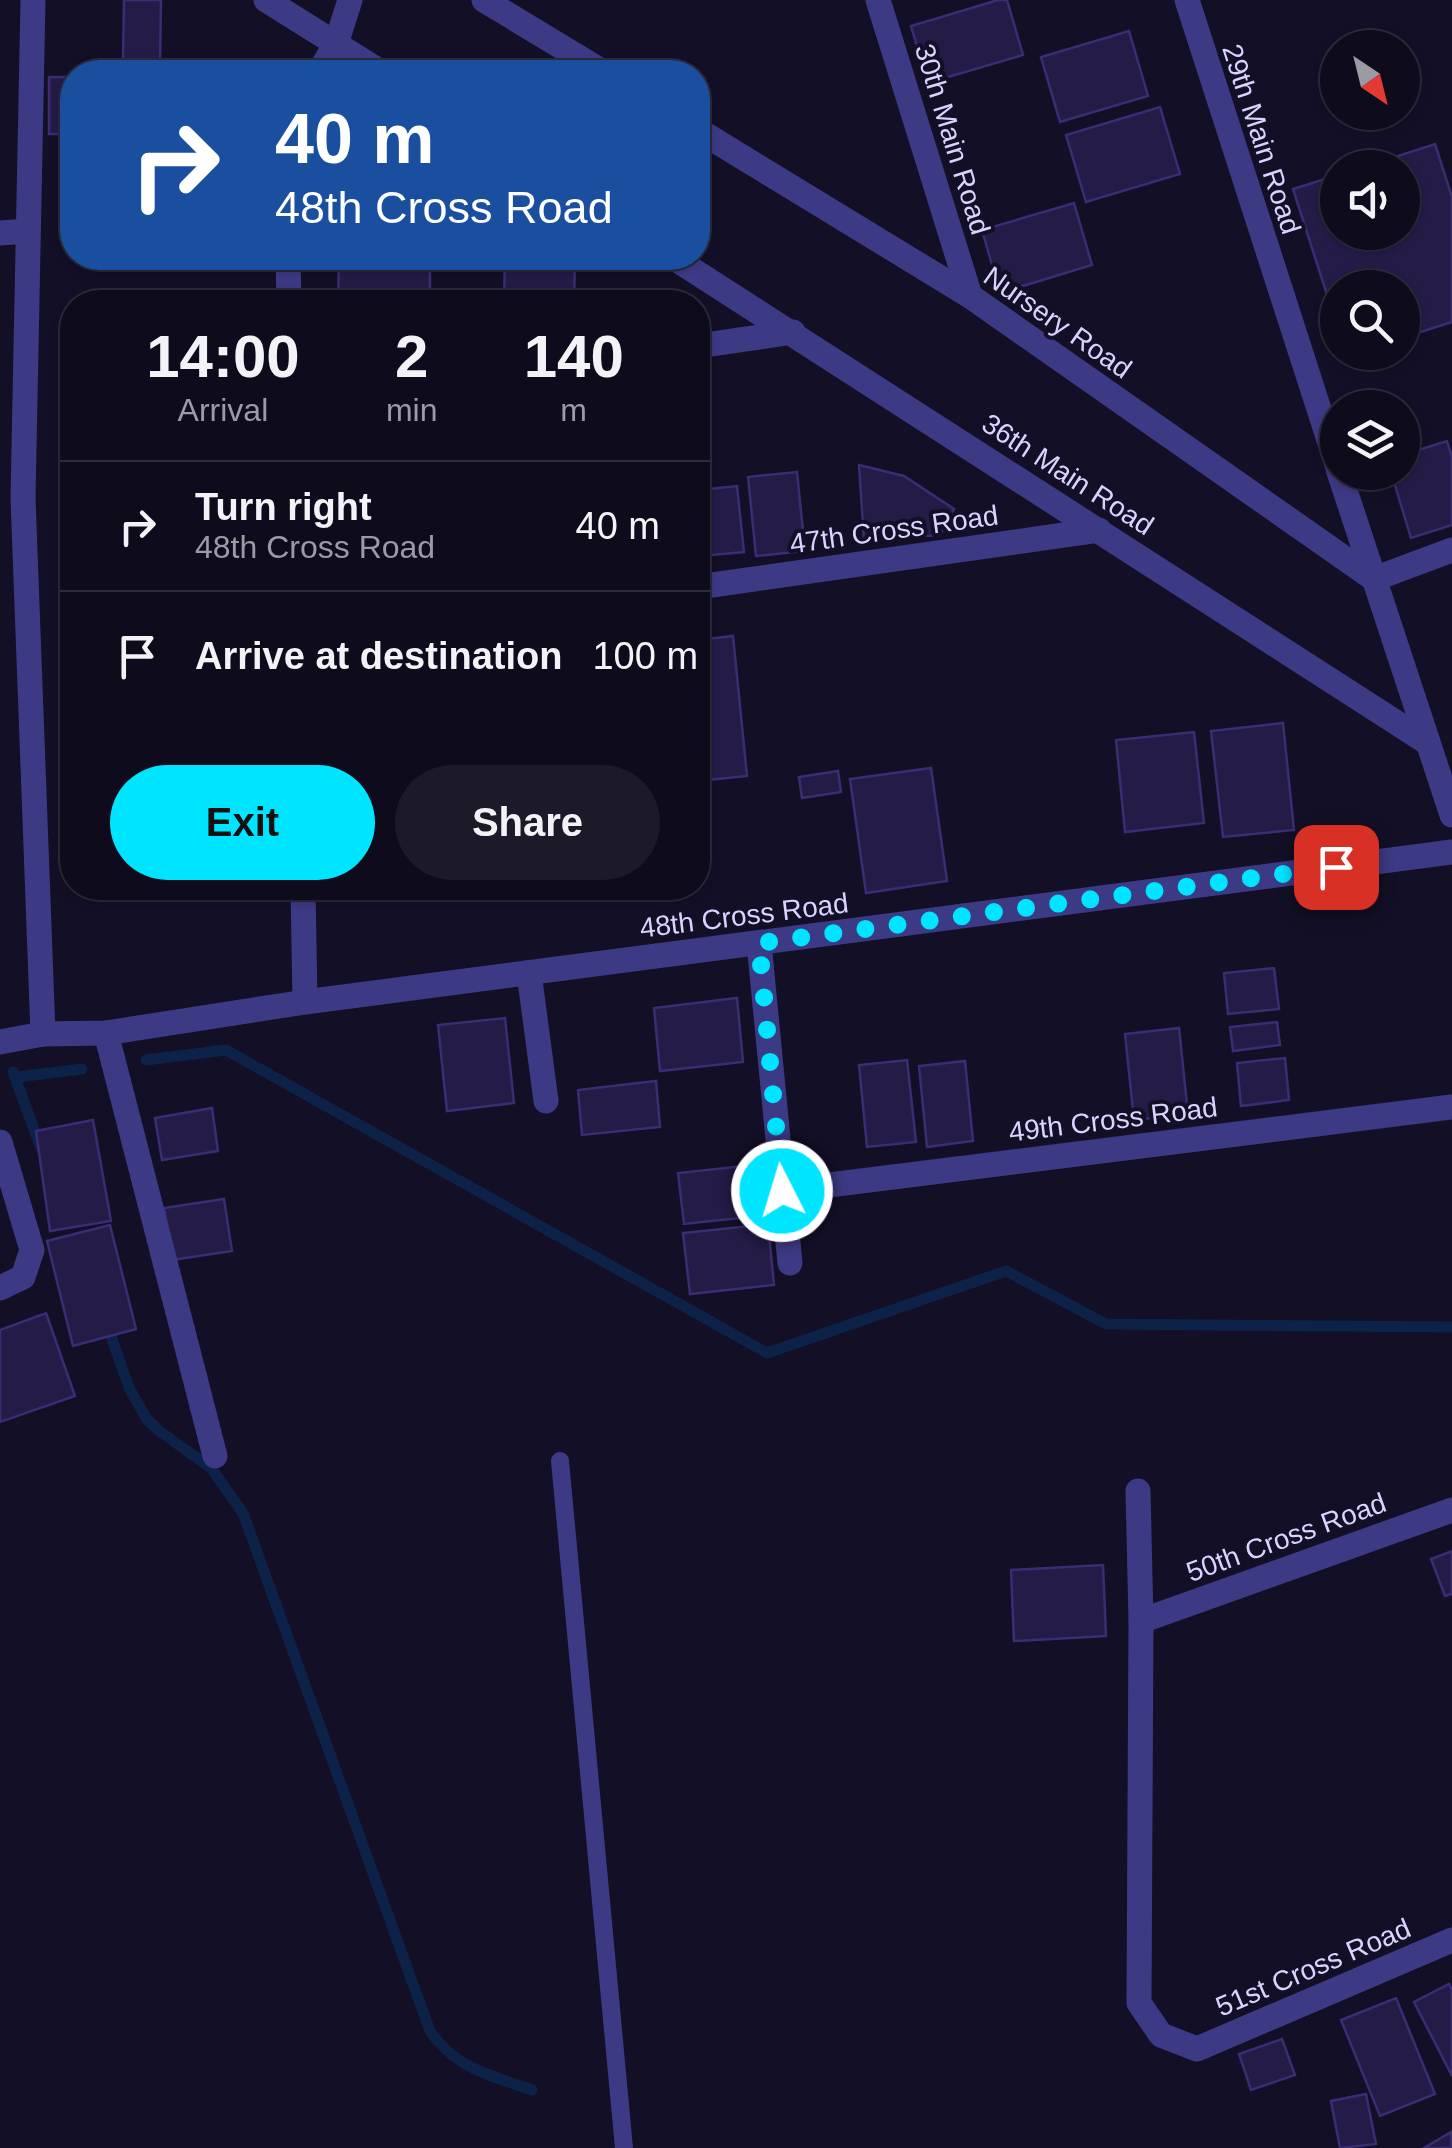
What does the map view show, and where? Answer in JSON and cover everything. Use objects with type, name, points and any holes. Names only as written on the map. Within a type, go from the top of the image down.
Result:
[{"type":"street","points":[[33,0],[22,498],[43,1034]]},
{"type":"street","points":[[266,0],[362,60]]},
{"type":"street","points":[[326,60],[336,44],[350,0]]},
{"type":"street","points":[[484,0],[583,60]]},
{"type":"street","name":"30th Main Road","points":[[878,0],[970,296]]},
{"type":"street","name":"29th Main Road","points":[[1187,0],[1320,414]]},
{"type":"street","name":"Nursery Road","points":[[710,137],[970,296],[1374,579]]},
{"type":"street","points":[[0,233],[28,231]]},
{"type":"street","name":"36th Main Road","points":[[693,270],[1428,743]]},
{"type":"street","points":[[710,344],[792,332]]},
{"type":"street","name":"29th Main Road","points":[[1345,490],[1450,803]]},
{"type":"street","name":"47th Cross Road","points":[[710,585],[1099,530]]},
{"type":"street","points":[[1374,579],[1452,550]]},
{"type":"street","name":"48th Cross Road","points":[[0,1042],[43,1034],[106,1033],[305,1002],[1452,852]]},
{"type":"street","points":[[303,900],[305,1002]]},
{"type":"street","points":[[759,943],[790,1263]]},
{"type":"street","points":[[530,973],[546,1101]]},
{"type":"street","points":[[106,1033],[215,1456]]},
{"type":"street","name":"49th Cross Road","points":[[782,1191],[1452,1107]]},
{"type":"street","points":[[0,1142],[32,1250],[23,1277],[0,1288]]},
{"type":"street","points":[[1138,1492],[1141,1621]]},
{"type":"street","name":"50th Cross Road","points":[[1141,1621],[1452,1510]]},
{"type":"street","name":"51st Cross Road","points":[[1141,1621],[1139,2003],[1161,2034],[1197,2049],[1452,1940]]},
{"type":"lane","points":[[560,1460],[624,2148]]},
{"type":"building","points":[[124,0],[161,0],[160,60],[123,60]]},
{"type":"building","points":[[1007,0],[1023,55],[928,83],[911,26]]},
{"type":"building","points":[[1129,31],[1148,96],[1060,122],[1041,57]]},
{"type":"building","points":[[49,77],[60,77],[60,134],[49,134]]},
{"type":"building","points":[[1160,107],[1180,174],[1086,202],[1066,135]]},
{"type":"building","points":[[1435,144],[1452,197],[1452,322],[1420,332],[1420,270],[1320,273],[1293,189],[1320,181],[1320,250],[1420,250],[1420,150],[1416,150]]},
{"type":"building","points":[[1074,203],[1092,265],[1000,293],[982,230]]},
{"type":"building","points":[[339,270],[430,270],[430,290],[338,290]]},
{"type":"building","points":[[505,270],[575,270],[574,290],[504,290]]},
{"type":"building","points":[[1447,441],[1452,458],[1452,525],[1411,538],[1396,490],[1420,490],[1420,449]]},
{"type":"building","points":[[859,465],[904,476],[954,509],[940,535],[864,540]]},
{"type":"building","points":[[797,472],[805,551],[756,556],[748,477]]},
{"type":"building","points":[[737,486],[744,552],[710,555],[710,489]]},
{"type":"building","points":[[733,636],[747,776],[710,780],[710,639]]},
{"type":"building","points":[[1283,723],[1294,830],[1223,837],[1211,731]]},
{"type":"building","points":[[1194,732],[1204,823],[1125,832],[1116,740]]},
{"type":"building","points":[[931,768],[947,881],[866,893],[850,779]]},
{"type":"building","points":[[838,771],[841,792],[802,798],[799,777]]},
{"type":"building","points":[[1274,968],[1279,1009],[1228,1014],[1224,973]]},
{"type":"building","points":[[737,998],[743,1062],[660,1071],[654,1008]]},
{"type":"building","points":[[505,1018],[514,1103],[447,1111],[438,1025]]},
{"type":"building","points":[[1277,1022],[1280,1045],[1233,1051],[1230,1027]]},
{"type":"building","points":[[1179,1028],[1188,1114],[1134,1120],[1125,1034]]},
{"type":"building","points":[[1285,1058],[1289,1100],[1241,1106],[1237,1063]]},
{"type":"building","points":[[907,1060],[916,1142],[867,1147],[859,1065]]},
{"type":"building","points":[[965,1061],[973,1141],[927,1147],[919,1066]]},
{"type":"building","points":[[656,1081],[660,1127],[582,1135],[578,1090]]},
{"type":"building","points":[[212,1108],[218,1151],[162,1160],[155,1118]]},
{"type":"building","points":[[93,1120],[111,1221],[50,1231],[36,1131]]},
{"type":"building","points":[[762,1164],[768,1215],[684,1224],[678,1173]]},
{"type":"building","points":[[224,1199],[232,1251],[172,1260],[164,1208]]},
{"type":"building","points":[[768,1224],[774,1285],[690,1294],[683,1233]]},
{"type":"building","points":[[110,1225],[136,1329],[73,1346],[47,1241]]},
{"type":"building","points":[[46,1313],[75,1396],[0,1422],[0,1330]]},
{"type":"building","points":[[1452,1551],[1452,1594],[1445,1596],[1431,1559]]},
{"type":"building","points":[[1103,1565],[1106,1636],[1014,1641],[1011,1570]]},
{"type":"building","points":[[1449,1984],[1452,1990],[1452,2076],[1414,2002]]},
{"type":"building","points":[[1396,1998],[1435,2094],[1380,2116],[1341,2020]]},
{"type":"building","points":[[1282,2039],[1295,2075],[1251,2090],[1239,2054]]},
{"type":"building","points":[[1366,2094],[1376,2144],[1340,2148],[1331,2101]]},
{"type":"building","points":[[1451,2132],[1452,2148],[1424,2148]]},
{"type":"waterway","points":[[146,1060],[226,1050],[767,1353],[1006,1271],[1106,1324],[1452,1327]]},
{"type":"waterway","points":[[13,1072],[18,1077],[82,1069]]},
{"type":"waterway","points":[[13,1072],[41,1148]]},
{"type":"waterway","points":[[107,1325],[130,1390],[146,1418],[211,1468],[243,1513],[430,2031],[463,2062],[532,2090]]},
{"type":"route","points":[[782,1191],[759,943],[1336,867]]}]
